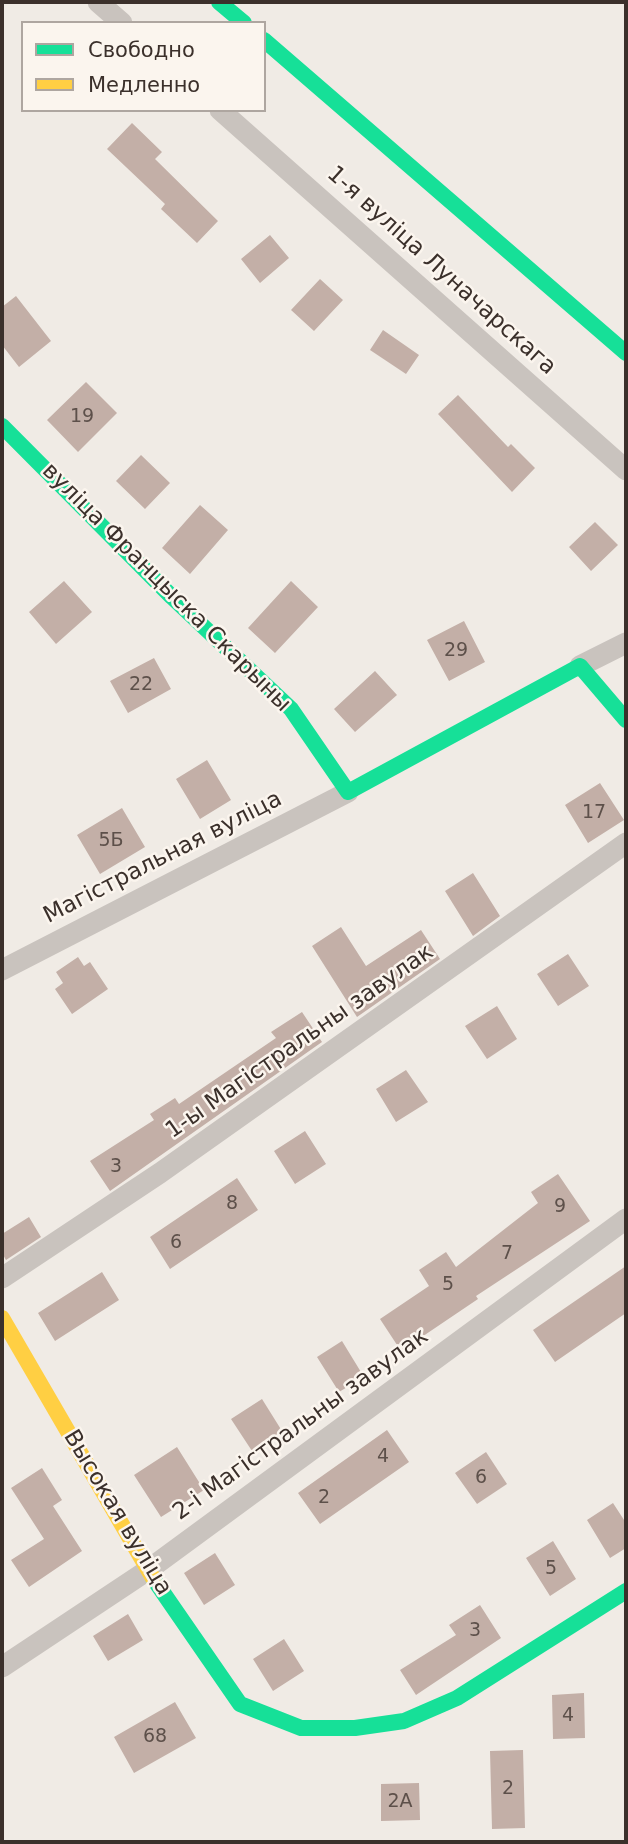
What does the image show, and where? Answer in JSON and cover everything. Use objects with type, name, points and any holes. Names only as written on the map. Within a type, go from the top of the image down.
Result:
[{"type":"street","points":[[98,2],[119,21]]},
{"type":"street","points":[[219,2],[242,21]]},
{"type":"street","points":[[266,42],[626,353]]},
{"type":"street","name":"1-я вуліца Луначарскага","points":[[222,112],[626,470]]},
{"type":"street","name":"вуліца Францыска Скарыны","points":[[2,426],[172,597],[291,709],[348,792]]},
{"type":"street","points":[[348,792],[626,643]]},
{"type":"street","points":[[580,667],[626,720]]},
{"type":"street","name":"Магістральная вуліца","points":[[2,971],[348,792]]},
{"type":"street","name":"1-ы Магістральны завулак","points":[[2,1278],[160,1173],[626,844]]},
{"type":"street","name":"2-і Магістральны завулак","points":[[2,1667],[148,1570],[626,1219]]},
{"type":"street","name":"Высокая вуліца","points":[[2,1318],[148,1570],[240,1704],[302,1728],[355,1728],[404,1721],[457,1698],[542,1641],[626,1591]]},
{"type":"building","points":[[132,123],[162,152],[155,159],[218,221],[197,243],[161,209],[165,204],[107,149]]},
{"type":"building","points":[[270,235],[289,258],[260,283],[241,259]]},
{"type":"building","points":[[320,279],[343,300],[314,331],[291,310]]},
{"type":"building","points":[[16,296],[51,341],[19,367],[2,345],[2,307]]},
{"type":"building","points":[[383,330],[419,355],[406,374],[370,350]]},
{"type":"building","points":[[86,382],[117,413],[78,452],[47,420]]},
{"type":"building","points":[[458,395],[508,447],[511,444],[535,468],[512,492],[438,414]]},
{"type":"building","points":[[141,455],[170,483],[145,509],[116,481]]},
{"type":"building","points":[[200,505],[228,530],[190,574],[162,548]]},
{"type":"building","points":[[595,522],[618,545],[591,571],[569,547]]},
{"type":"building","points":[[64,581],[92,612],[56,644],[29,612]]},
{"type":"building","points":[[291,581],[318,607],[275,653],[248,628]]},
{"type":"building","points":[[464,621],[485,662],[449,681],[427,640]]},
{"type":"building","points":[[154,658],[171,689],[128,713],[110,681]]},
{"type":"building","points":[[375,671],[397,695],[355,732],[334,709]]},
{"type":"building","points":[[207,760],[231,800],[200,819],[176,779]]},
{"type":"building","points":[[600,783],[624,820],[588,843],[565,805]]},
{"type":"building","points":[[122,808],[145,847],[100,874],[77,835]]},
{"type":"building","points":[[473,873],[500,916],[473,936],[445,891]]},
{"type":"building","points":[[341,927],[366,966],[421,930],[440,959],[357,1017],[312,946]]},
{"type":"building","points":[[568,954],[589,986],[558,1006],[537,974]]},
{"type":"building","points":[[78,957],[84,966],[90,962],[108,989],[72,1014],[55,989],[63,983],[56,972]]},
{"type":"building","points":[[497,1006],[517,1039],[487,1059],[465,1026]]},
{"type":"building","points":[[302,1012],[322,1042],[110,1191],[90,1161],[154,1120],[150,1114],[175,1098],[179,1104],[276,1038],[271,1032]]},
{"type":"building","points":[[406,1070],[428,1102],[396,1122],[376,1089]]},
{"type":"building","points":[[305,1131],[326,1164],[295,1184],[274,1151]]},
{"type":"building","points":[[558,1174],[590,1221],[476,1296],[478,1299],[401,1351],[380,1319],[429,1286],[419,1270],[446,1252],[456,1267],[538,1203],[531,1192]]},
{"type":"building","points":[[237,1178],[258,1210],[170,1269],[150,1237]]},
{"type":"building","points":[[29,1217],[41,1237],[6,1260],[2,1253],[2,1234]]},
{"type":"building","points":[[626,1266],[626,1313],[555,1362],[533,1330]]},
{"type":"building","points":[[102,1272],[119,1300],[55,1341],[38,1313]]},
{"type":"building","points":[[342,1341],[364,1377],[339,1392],[317,1357]]},
{"type":"building","points":[[262,1399],[282,1431],[252,1451],[231,1419]]},
{"type":"building","points":[[387,1430],[409,1462],[320,1524],[298,1493]]},
{"type":"building","points":[[177,1447],[204,1490],[161,1517],[134,1475]]},
{"type":"building","points":[[486,1452],[507,1484],[477,1504],[455,1473]]},
{"type":"building","points":[[42,1468],[62,1500],[53,1506],[82,1551],[29,1587],[11,1560],[44,1539],[11,1488]]},
{"type":"building","points":[[613,1503],[626,1523],[626,1548],[610,1558],[587,1520]]},
{"type":"building","points":[[553,1541],[576,1579],[550,1596],[526,1558]]},
{"type":"building","points":[[215,1553],[235,1585],[204,1605],[184,1573]]},
{"type":"building","points":[[480,1605],[501,1638],[416,1695],[400,1670],[456,1635],[449,1625]]},
{"type":"building","points":[[128,1614],[143,1640],[108,1661],[93,1636]]},
{"type":"building","points":[[284,1639],[304,1671],[273,1691],[253,1659]]},
{"type":"building","points":[[584,1693],[585,1738],[553,1739],[552,1695]]},
{"type":"building","points":[[175,1702],[196,1738],[134,1773],[114,1737]]},
{"type":"building","points":[[523,1750],[525,1828],[492,1829],[490,1751]]},
{"type":"building","points":[[419,1783],[420,1820],[381,1821],[381,1784]]},
{"type":"traffic: fast","points":[[219,2],[242,21]]},
{"type":"traffic: fast","points":[[266,42],[626,353]]},
{"type":"traffic: fast","points":[[2,426],[172,597],[291,709],[348,792],[580,666],[626,720]]},
{"type":"traffic: fast","points":[[153,1578],[240,1704],[301,1728],[355,1728],[404,1721],[457,1698],[626,1591]]},
{"type":"traffic: slow","points":[[2,1318],[153,1578]]}]
